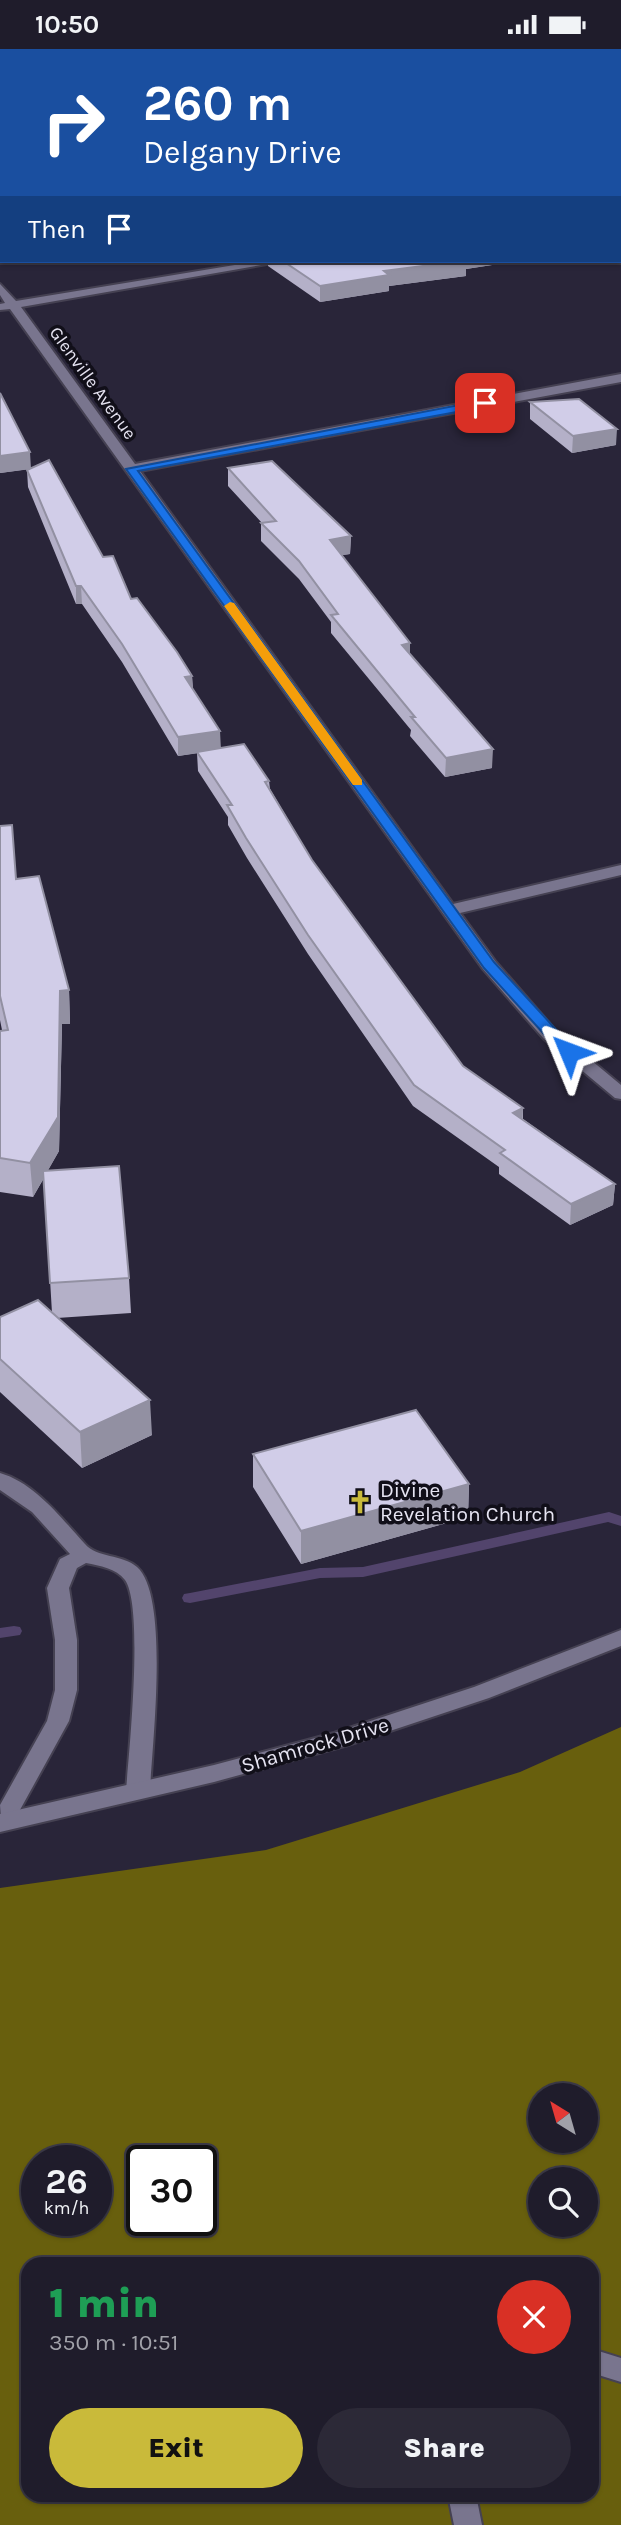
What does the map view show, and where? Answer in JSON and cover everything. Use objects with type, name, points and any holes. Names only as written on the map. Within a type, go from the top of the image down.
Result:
[{"type":"street","points":[[6,306],[266,263]]},
{"type":"street","name":"Glenville Avenue","points":[[0,287],[6,306],[131,469],[489,965],[550,1035],[621,1094]]},
{"type":"street","points":[[131,469],[621,378]]},
{"type":"street","points":[[450,911],[621,870]]},
{"type":"street","points":[[0,1481],[39,1507],[83,1555],[114,1562],[131,1573],[141,1590],[146,1657],[138,1791]]},
{"type":"street","points":[[1,1822],[58,1721],[66,1690],[66,1640],[58,1588],[68,1564],[83,1555]]},
{"type":"street","name":"Shamrock Drive","points":[[1,1822],[243,1766],[346,1737],[552,1666],[621,1638]]},
{"type":"street","points":[[599,2363],[621,2370]]},
{"type":"street","points":[[463,2502],[468,2525]]},
{"type":"shaded area","points":[[621,1727],[621,2525],[0,2525],[0,1888],[266,1850],[520,1772]]},
{"type":"building","points":[[286,263],[446,263],[384,271],[389,275],[320,286]]},
{"type":"building","points":[[0,393],[30,452],[0,456]]},
{"type":"building","points":[[579,399],[617,429],[573,436],[530,402]]},
{"type":"building","points":[[49,460],[103,557],[113,556],[131,599],[137,598],[177,652],[192,676],[185,677],[220,731],[178,737],[122,644],[81,586],[76,586],[27,470]]},
{"type":"building","points":[[272,461],[351,536],[330,540],[410,643],[402,645],[493,749],[446,758],[331,615],[338,614],[299,561],[261,523],[276,521],[228,468]]},
{"type":"building","points":[[244,744],[269,781],[265,782],[312,860],[463,1066],[523,1108],[513,1113],[615,1184],[571,1204],[500,1153],[505,1150],[414,1085],[308,935],[246,838],[227,805],[232,805],[197,752]]},
{"type":"building","points":[[12,825],[16,879],[39,876],[69,990],[60,991],[58,1117],[30,1163],[0,1158],[0,1031],[8,1030],[0,996],[0,826]]},
{"type":"building","points":[[119,1166],[129,1278],[50,1283],[43,1171]]},
{"type":"building","points":[[38,1300],[150,1400],[80,1432],[0,1359],[0,1317]]},
{"type":"building","points":[[416,1410],[469,1484],[301,1531],[253,1454]]},
{"type":"waterway","points":[[190,1598],[320,1573],[363,1572],[609,1517],[621,1521]]},
{"type":"waterway","points":[[0,1633],[14,1631]]},
{"type":"slow traffic","points":[[230,606],[358,783]]},
{"type":"place","name":"Divine Revelation Church","points":[[360,1502]]},
{"type":"route","points":[[485,403],[131,469],[489,965],[550,1035],[569,1052]]}]
